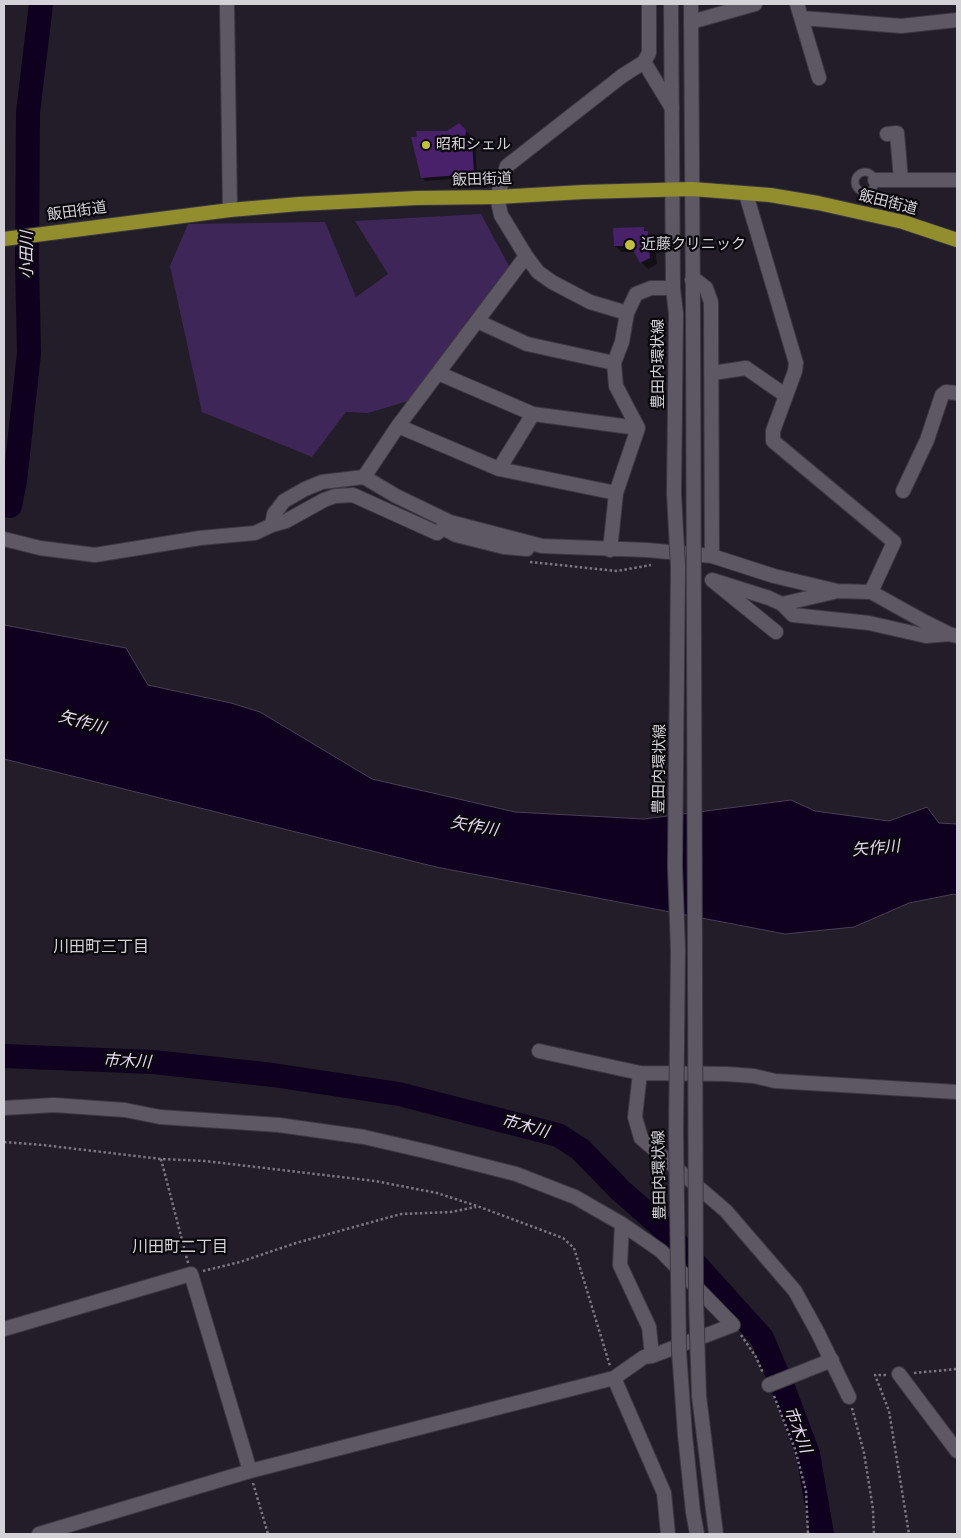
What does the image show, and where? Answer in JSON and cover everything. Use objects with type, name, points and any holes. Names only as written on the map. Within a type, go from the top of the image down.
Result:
[{"type":"highway","name":"飯田街道","points":[[4,239],[132,221],[230,210],[418,198],[497,197],[692,188],[770,195],[873,214],[921,227],[957,240]]},
{"type":"street","points":[[227,4],[230,210]]},
{"type":"street","points":[[627,313],[590,302],[552,282],[538,272],[501,215],[497,197],[507,166],[622,76],[644,62],[649,53],[649,4]]},
{"type":"street","name":"豊田内環状線","points":[[671,4],[673,288],[676,314],[674,494],[678,567],[675,866],[678,950],[676,1132],[679,1351],[685,1436],[697,1534]]},
{"type":"street","points":[[691,4],[696,1299],[699,1396],[716,1534]]},
{"type":"street","points":[[691,22],[755,4]]},
{"type":"street","points":[[797,4],[819,78]]},
{"type":"street","points":[[802,18],[901,26],[957,20]]},
{"type":"street","points":[[644,62],[672,108]]},
{"type":"street","points":[[887,134],[897,133],[901,180]]},
{"type":"street","points":[[875,180],[957,180]]},
{"type":"street","points":[[746,194],[796,363],[795,371],[773,431],[774,441],[894,542],[871,592]]},
{"type":"street","points":[[364,477],[398,426],[526,256]]},
{"type":"street","points":[[692,280],[697,281],[706,288],[711,302],[713,373],[712,556]]},
{"type":"street","points":[[610,550],[616,493],[638,428],[616,386],[614,363],[622,342],[627,313],[636,294],[651,288],[673,288]]},
{"type":"street","points":[[477,321],[527,344],[614,363]]},
{"type":"street","points":[[713,373],[746,368],[785,395]]},
{"type":"street","points":[[438,373],[533,414],[638,428]]},
{"type":"street","points":[[903,491],[927,440],[942,395],[946,392],[957,393]]},
{"type":"street","points":[[499,469],[533,414]]},
{"type":"street","points":[[398,426],[499,469],[616,493]]},
{"type":"street","points":[[272,525],[274,514],[284,502],[305,490],[322,482],[364,477],[396,496],[450,522],[542,546],[647,550],[712,556],[774,576],[837,591],[871,592],[953,635]]},
{"type":"street","points":[[4,538],[40,548],[95,555],[200,538],[255,533],[335,496],[353,495],[437,533],[443,528],[456,535],[504,547],[531,550],[542,546]]},
{"type":"street","points":[[776,632],[712,580],[769,598],[782,604],[793,615],[868,624],[926,636],[953,635]]},
{"type":"street","points":[[782,604],[837,591]]},
{"type":"street","points":[[539,1051],[640,1074],[728,1074],[754,1076],[775,1081],[957,1092]]},
{"type":"street","points":[[640,1074],[635,1117],[641,1138],[733,1218],[795,1292],[832,1360],[849,1397]]},
{"type":"street","points":[[4,1108],[54,1105],[117,1110],[160,1116],[279,1125],[364,1137],[516,1174],[575,1197],[622,1224],[661,1251],[733,1325],[652,1356],[644,1357],[614,1378],[250,1471],[39,1534]]},
{"type":"street","points":[[622,1224],[620,1265],[649,1327],[652,1356]]},
{"type":"street","points":[[4,1329],[191,1274],[250,1471]]},
{"type":"street","points":[[768,1385],[832,1360]]},
{"type":"street","points":[[898,1374],[957,1451]]},
{"type":"street","points":[[614,1378],[664,1492],[668,1534]]},
{"type":"path","points":[[4,1142],[161,1159],[205,1161],[375,1181],[437,1193],[563,1238],[574,1248],[614,1378]]},
{"type":"path","points":[[161,1159],[191,1274],[240,1262],[296,1243],[401,1214],[451,1212],[477,1206]]},
{"type":"path","points":[[733,1325],[756,1357],[795,1449],[806,1491],[808,1534]]},
{"type":"path","points":[[909,1534],[889,1411],[875,1375],[957,1369]]},
{"type":"path","points":[[849,1397],[864,1454],[873,1509],[874,1534]]},
{"type":"path","points":[[250,1471],[268,1534]]},
{"type":"shaded area","points":[[481,214],[509,266],[408,401],[368,413],[346,412],[312,457],[202,412],[170,266],[188,224],[325,222],[356,297],[388,274],[355,221]]},
{"type":"water","name":"矢作川","points":[[4,625],[126,648],[148,685],[231,703],[260,712],[372,779],[515,812],[644,819],[791,800],[815,811],[889,821],[927,807],[939,823],[957,824],[957,895],[909,903],[854,927],[785,934],[436,867],[4,759]]},
{"type":"building","points":[[459,123],[466,130],[465,139],[472,138],[474,174],[421,178],[411,137],[417,137],[416,131],[447,131]]},
{"type":"building","name":"近藤クリニック","points":[[644,227],[644,231],[648,231],[650,258],[640,263],[631,246],[614,246],[613,228]]},
{"type":"waterway","name":"小田川","points":[[10,506],[15,481],[29,353],[27,262],[28,112],[41,4]]},
{"type":"waterway","name":"市木川","points":[[4,1056],[153,1062],[273,1075],[399,1094],[558,1135],[580,1149],[620,1190],[662,1227],[762,1338],[808,1454],[822,1534]]},
{"type":"place","name":"昭和シェル","points":[[426,145]]},
{"type":"place","name":"近藤クリニック","points":[[630,245]]},
{"type":"district","name":"川田町三丁目","points":[[101,948]]},
{"type":"district","name":"川田町二丁目","points":[[180,1248]]}]
